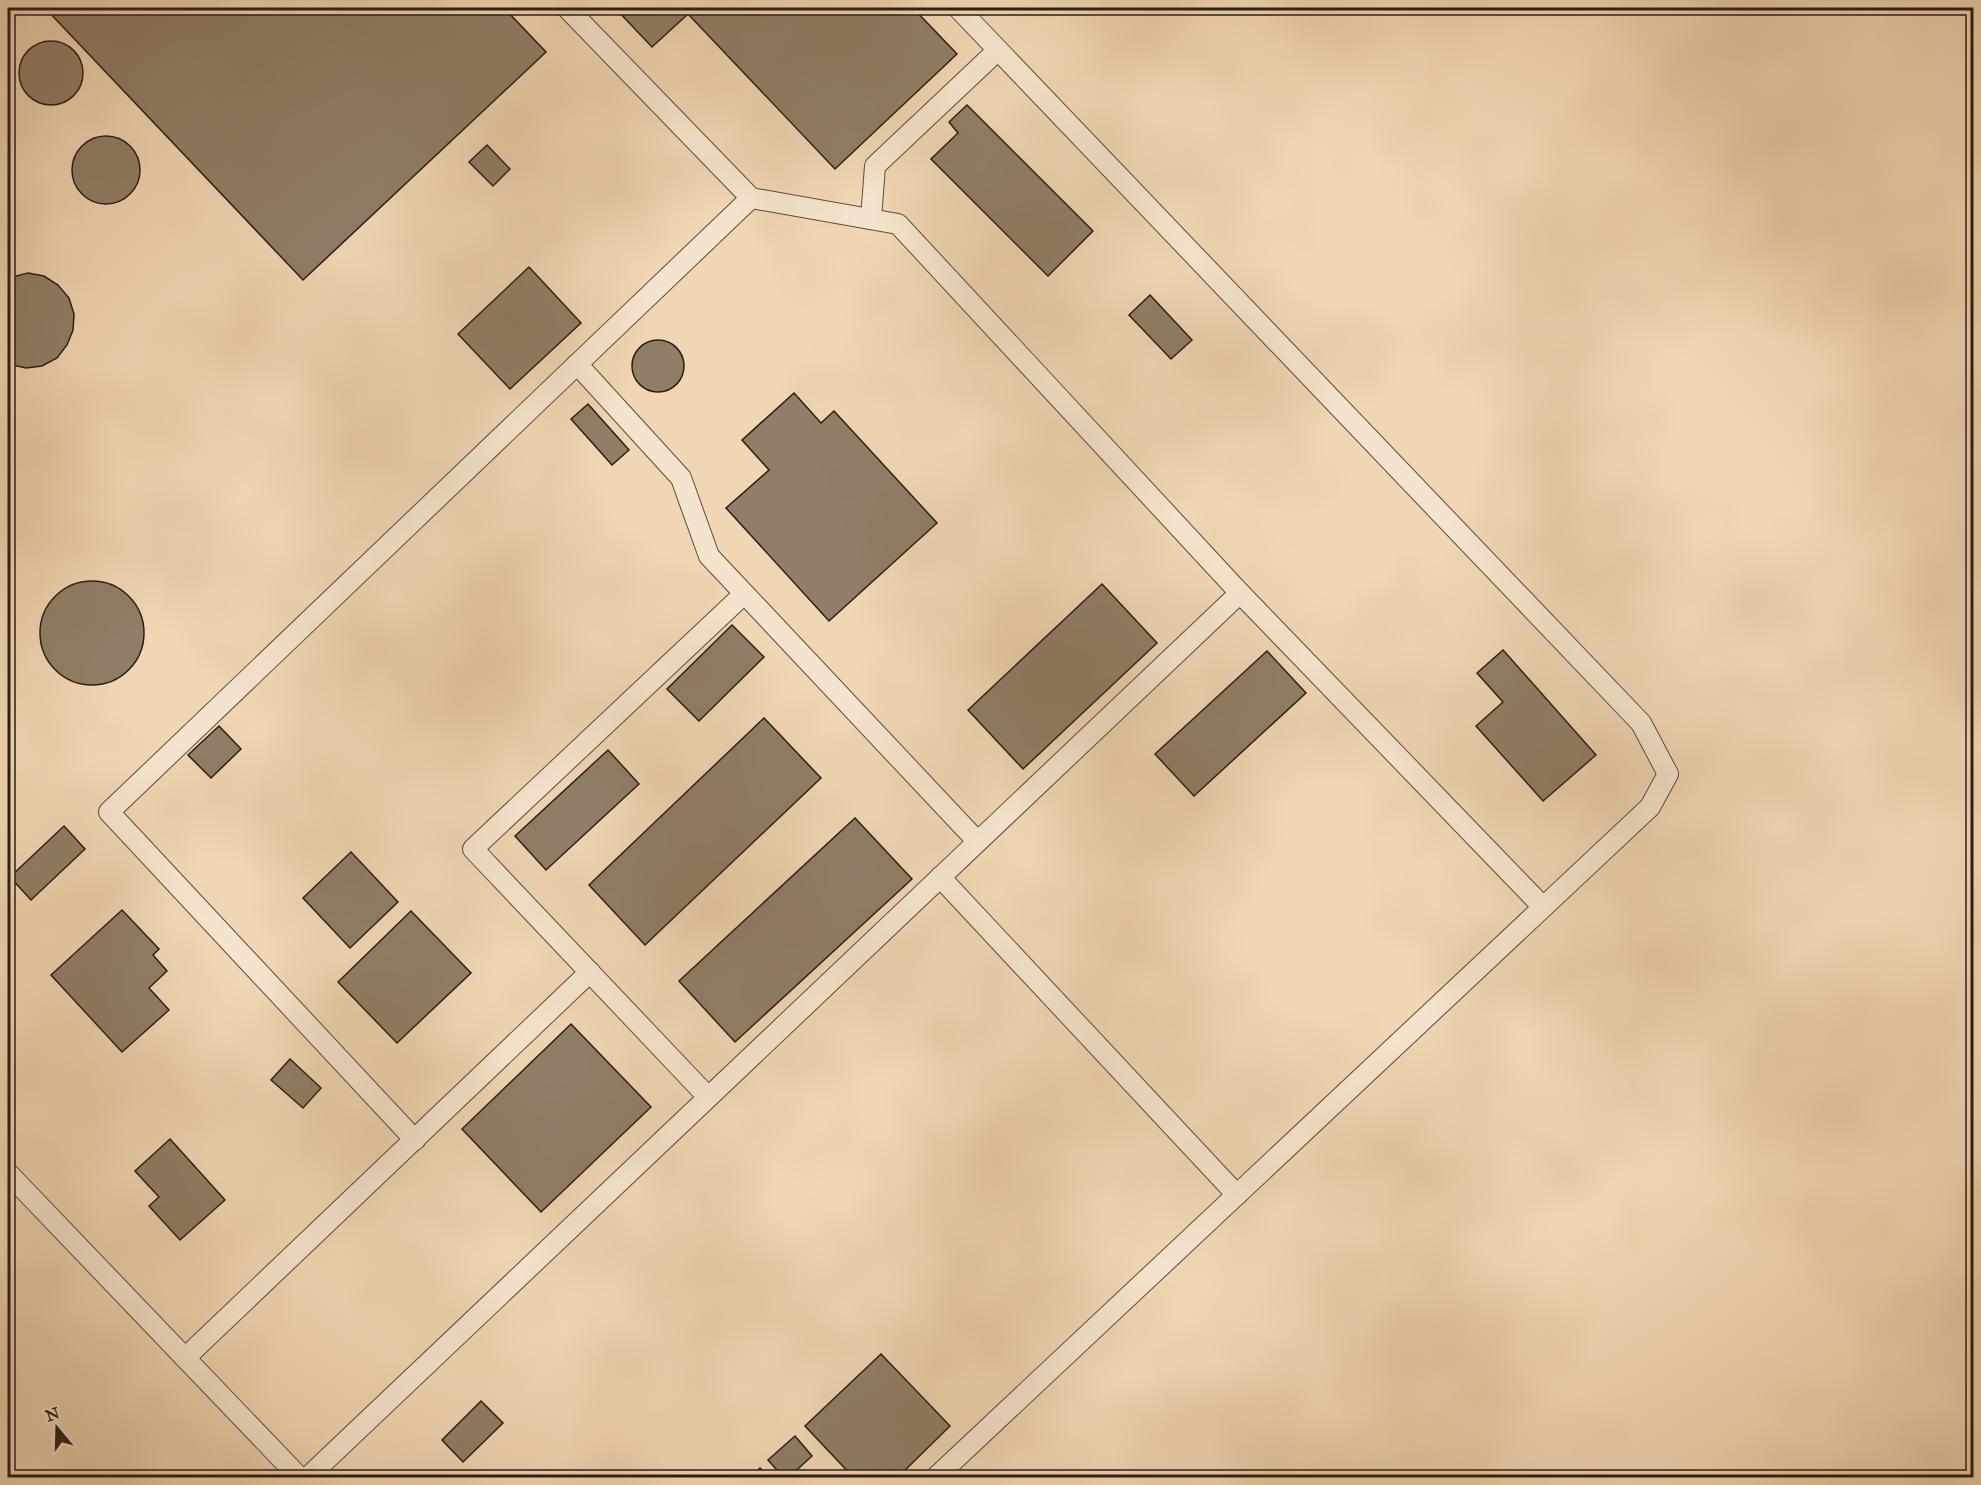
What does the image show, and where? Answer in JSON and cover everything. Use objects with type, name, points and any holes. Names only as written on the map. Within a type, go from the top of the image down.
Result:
[{"type":"lane","points":[[567,8],[751,198],[898,224],[1239,593],[1543,907]]},
{"type":"lane","points":[[935,1478],[1650,807],[1668,774],[1641,723],[958,8]]},
{"type":"lane","points":[[871,219],[875,166],[998,50]]},
{"type":"lane","points":[[415,1140],[110,812],[751,198]]},
{"type":"lane","points":[[577,364],[681,478],[709,556],[977,841]]},
{"type":"lane","points":[[307,1478],[1239,593]]},
{"type":"lane","points":[[708,1097],[473,849],[744,594]]},
{"type":"lane","points":[[940,877],[1237,1195]]},
{"type":"lane","points":[[186,1358],[590,972]]},
{"type":"lane","points":[[8,1173],[300,1478]]},
{"type":"building","points":[[45,8],[504,8],[546,52],[303,280]]},
{"type":"building","points":[[615,8],[913,8],[957,54],[835,169],[688,14],[652,47]]},
{"type":"building","points":[[45,41],[57,41],[74,50],[81,61],[83,73],[81,85],[74,96],[57,105],[45,105],[33,100],[24,91],[19,79],[19,67],[24,55],[33,46]]},
{"type":"building","points":[[967,105],[1093,231],[1048,276],[931,159],[958,133],[949,122]]},
{"type":"building","points":[[106,136],[119,139],[130,146],[137,157],[140,170],[137,183],[130,194],[119,201],[106,204],[93,201],[82,194],[75,183],[72,170],[75,157],[82,146],[93,139]]},
{"type":"building","points":[[487,145],[510,169],[493,186],[469,162]]},
{"type":"building","points":[[529,267],[581,323],[510,389],[458,334]]},
{"type":"building","points":[[28,273],[44,276],[58,285],[69,298],[74,314],[73,330],[67,345],[57,358],[42,366],[26,368],[8,364],[8,278]]},
{"type":"building","points":[[1150,295],[1192,340],[1171,359],[1129,315]]},
{"type":"building","points":[[658,340],[672,344],[680,352],[684,366],[680,380],[672,388],[658,392],[644,388],[636,380],[632,366],[636,352],[644,344]]},
{"type":"building","points":[[794,393],[821,423],[834,411],[937,523],[829,621],[726,508],[769,470],[742,440]]},
{"type":"building","points":[[588,404],[629,450],[612,465],[571,419]]},
{"type":"building","points":[[92,581],[112,585],[129,596],[140,613],[144,633],[140,653],[129,670],[112,681],[92,685],[72,681],[55,670],[44,653],[40,633],[44,613],[55,596],[72,585]]},
{"type":"building","points":[[1102,584],[1157,643],[1023,769],[968,710]]},
{"type":"building","points":[[732,625],[764,657],[699,721],[667,689]]},
{"type":"building","points":[[1503,650],[1596,755],[1543,801],[1476,726],[1503,702],[1477,673]]},
{"type":"building","points":[[1267,651],[1306,693],[1194,796],[1155,754]]},
{"type":"building","points":[[764,718],[821,778],[645,945],[589,885]]},
{"type":"building","points":[[219,726],[241,749],[211,778],[188,755]]},
{"type":"building","points":[[608,750],[639,784],[546,870],[515,836]]},
{"type":"building","points":[[855,818],[912,879],[735,1042],[679,981]]},
{"type":"building","points":[[64,826],[85,849],[31,900],[10,877]]},
{"type":"building","points":[[351,852],[398,902],[350,948],[303,898]]},
{"type":"building","points":[[122,910],[159,949],[153,955],[167,971],[149,988],[169,1010],[122,1052],[51,975]]},
{"type":"building","points":[[411,911],[471,973],[397,1043],[338,982]]},
{"type":"building","points":[[571,1024],[651,1107],[541,1212],[462,1129]]},
{"type":"building","points":[[290,1059],[321,1088],[303,1108],[271,1080]]},
{"type":"building","points":[[170,1139],[225,1200],[180,1240],[149,1206],[159,1197],[135,1171]]},
{"type":"building","points":[[881,1354],[950,1426],[897,1478],[854,1478],[805,1426]]},
{"type":"building","points":[[481,1401],[503,1423],[463,1462],[442,1440]]},
{"type":"building","points":[[795,1436],[812,1456],[788,1478],[784,1478],[768,1460]]},
{"type":"building","points":[[760,1468],[770,1478],[750,1478]]}]
